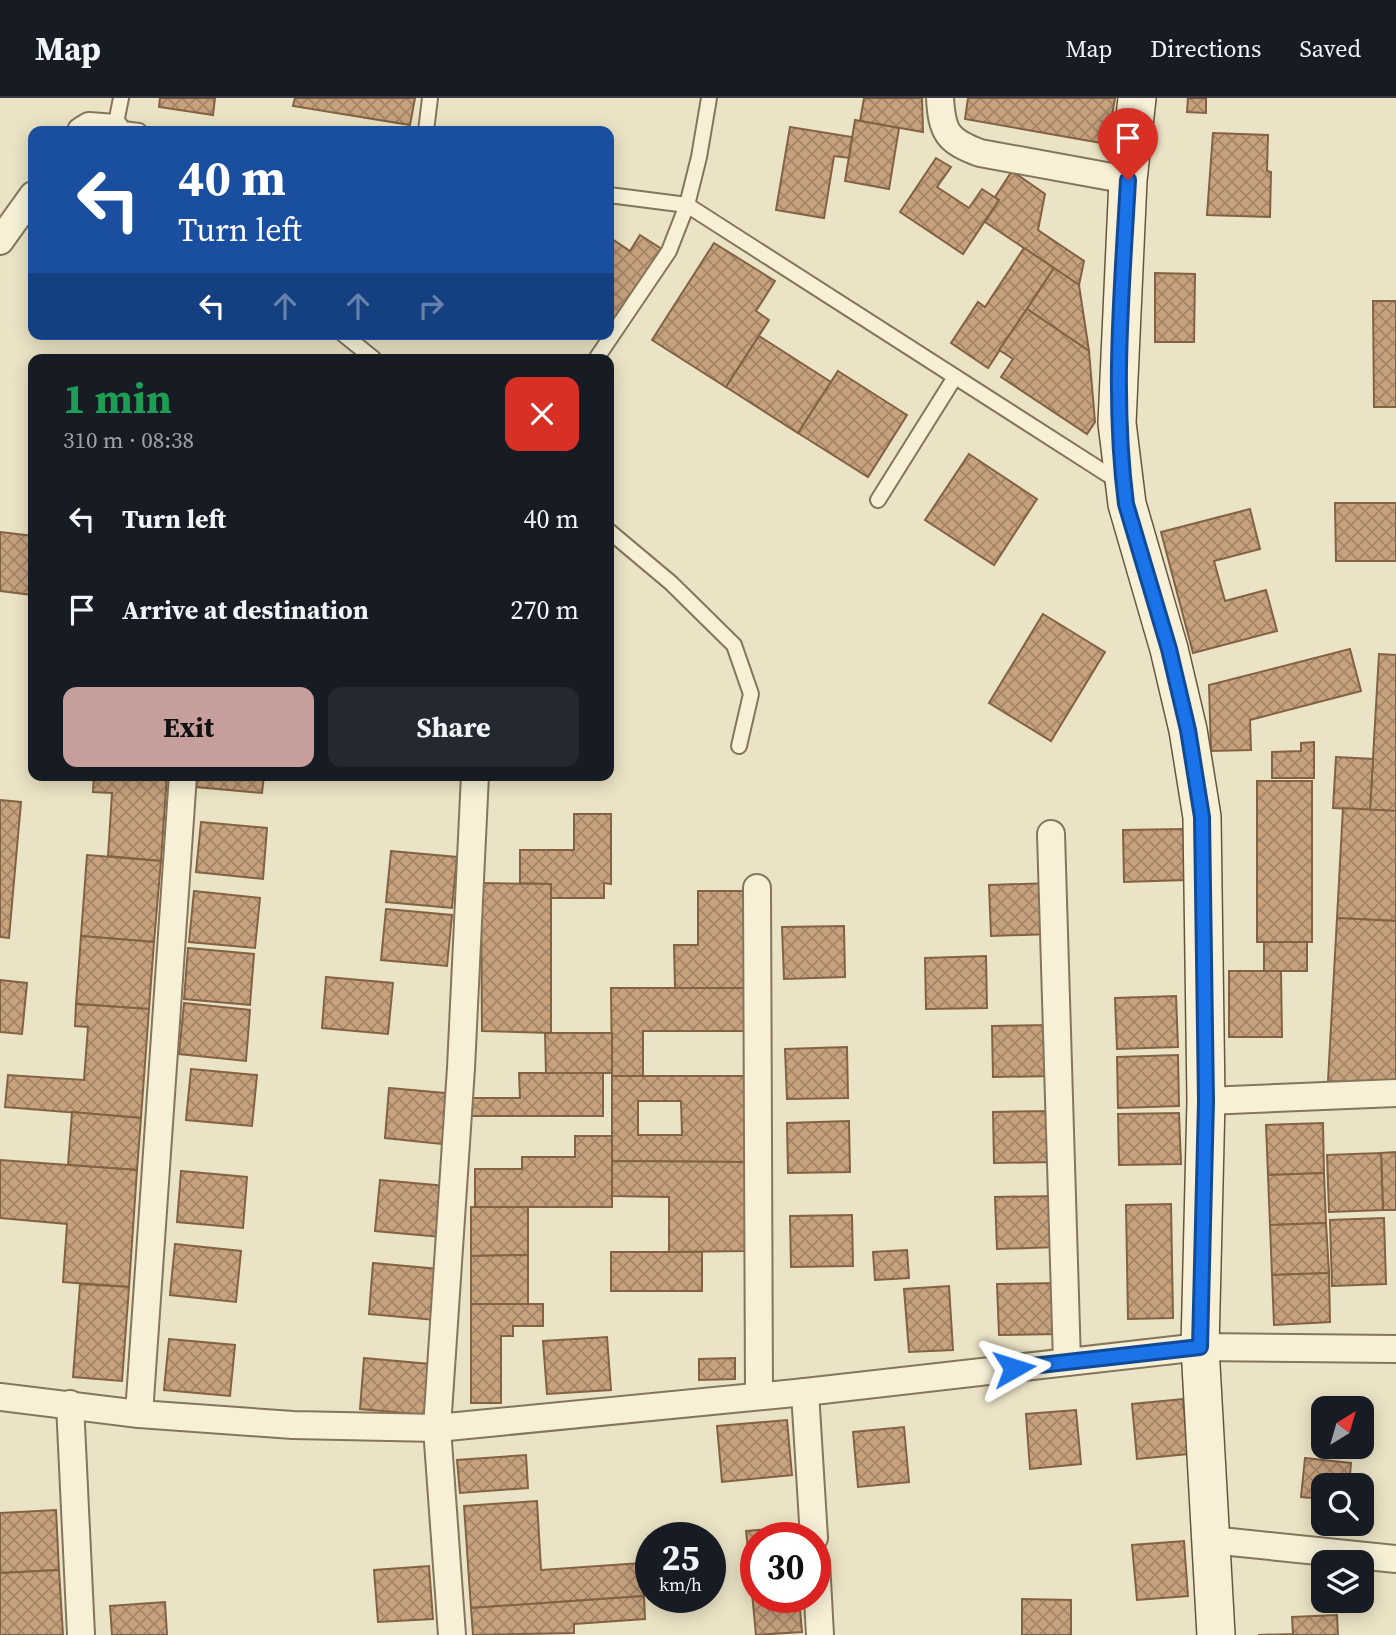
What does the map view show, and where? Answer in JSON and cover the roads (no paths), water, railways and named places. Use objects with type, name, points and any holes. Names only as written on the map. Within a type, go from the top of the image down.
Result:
[{"type":"street","points":[[940,98],[945,130],[957,144],[979,153],[1128,180]]},
{"type":"street","points":[[1137,98],[1128,180],[1117,423],[1126,504],[1169,649],[1188,730],[1202,817],[1206,1101],[1200,1347],[1216,1635]]},
{"type":"street","points":[[0,241],[28,202]]},
{"type":"street","points":[[139,1414],[183,781]]},
{"type":"street","points":[[452,1635],[437,1428],[461,1068],[475,781]]},
{"type":"street","points":[[1051,834],[1067,1362]]},
{"type":"street","points":[[757,888],[760,1396]]},
{"type":"street","points":[[1206,1101],[1396,1093]]},
{"type":"street","points":[[0,1397],[139,1414],[293,1425],[437,1428],[805,1392],[1200,1347],[1396,1349]]},
{"type":"street","points":[[805,1392],[813,1522]]},
{"type":"street","points":[[70,1404],[81,1635]]},
{"type":"street","points":[[1211,1540],[1396,1559]]},
{"type":"street","points":[[819,1613],[820,1635]]},
{"type":"lane","points":[[121,98],[123,126]]},
{"type":"lane","points":[[427,126],[430,98]]},
{"type":"lane","points":[[614,332],[668,251],[687,205],[709,98]]},
{"type":"lane","points":[[614,196],[687,205],[1124,485]]},
{"type":"lane","points":[[350,340],[368,354]]},
{"type":"lane","points":[[878,500],[955,377]]},
{"type":"lane","points":[[614,535],[671,583],[734,645],[751,694],[738,746]]}]
